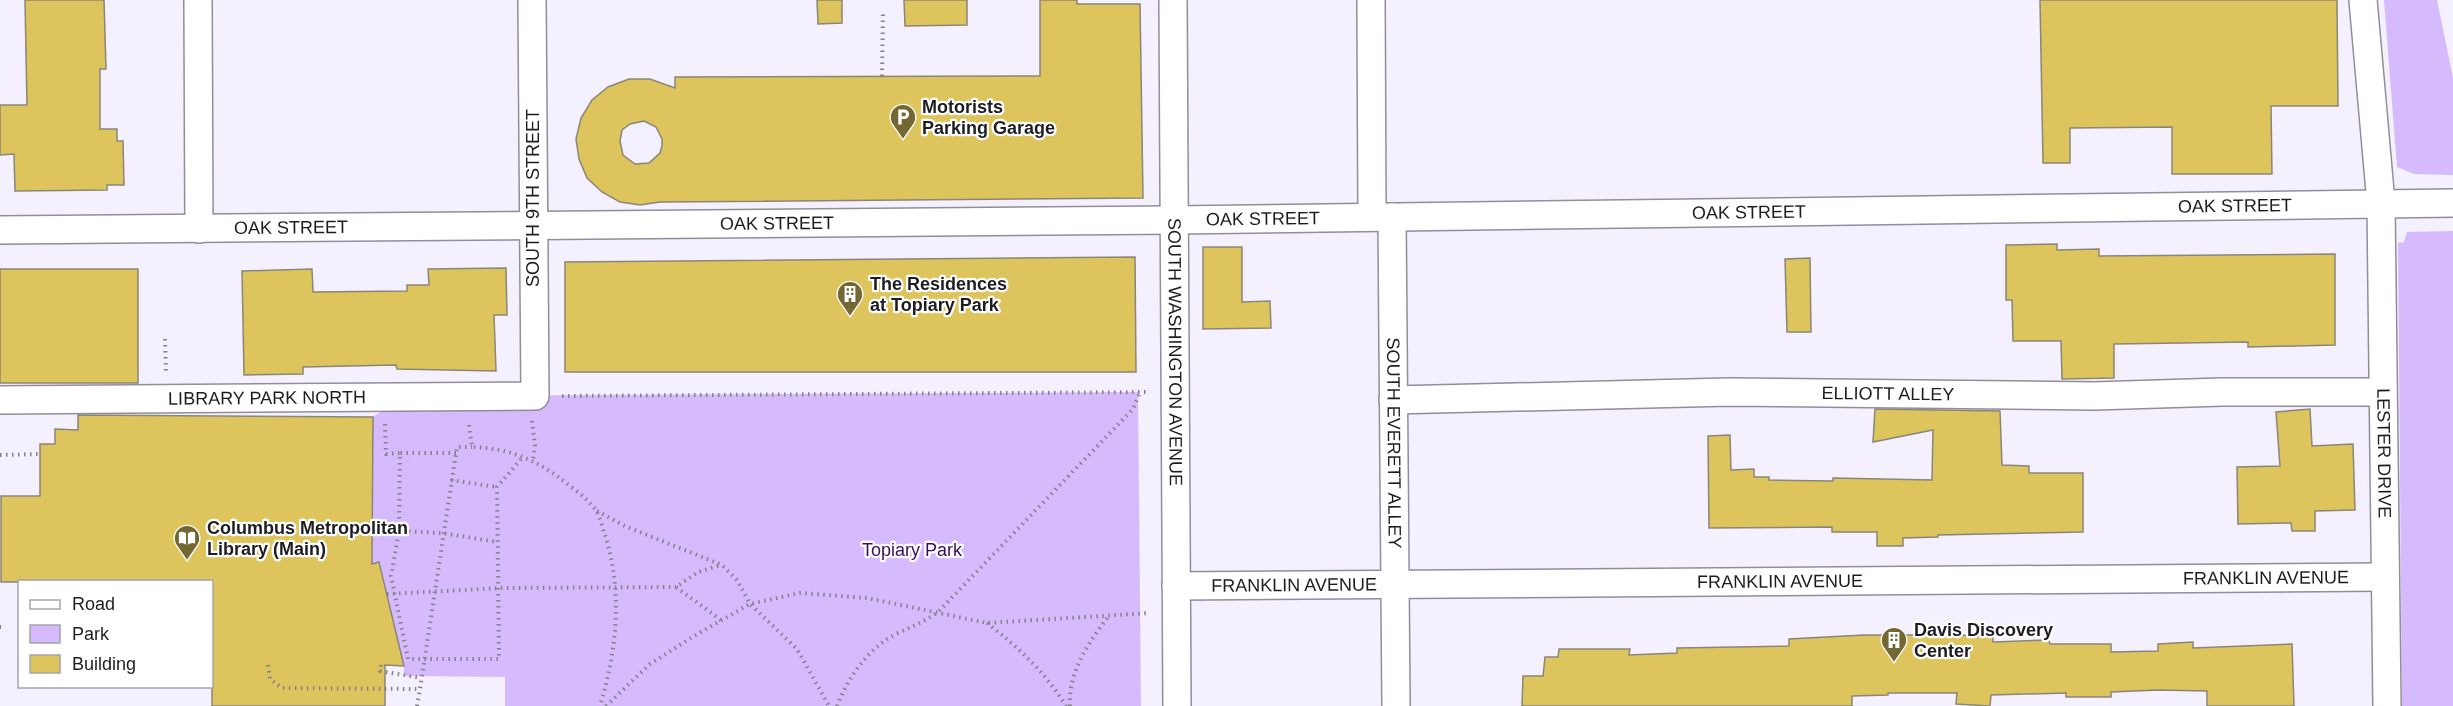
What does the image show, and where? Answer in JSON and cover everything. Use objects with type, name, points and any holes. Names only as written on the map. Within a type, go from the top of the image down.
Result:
[{"type":"street","points":[[198,0],[199,229]]},
{"type":"street","name":"SOUTH 9TH STREET","points":[[532,0],[533,405]]},
{"type":"street","name":"SOUTH WASHINGTON AVENUE","points":[[1173,0],[1177,706]]},
{"type":"street","name":"SOUTH EVERETT ALLEY","points":[[1371,0],[1393,400],[1396,706]]},
{"type":"street","name":"LESTER DRIVE","points":[[2363,0],[2381,202],[2387,706]]},
{"type":"street","name":"OAK STREET","points":[[0,230],[1175,220],[2381,202],[2453,203]]},
{"type":"street","name":"ELLIOTT ALLEY","points":[[1393,400],[1728,392],[2094,396],[2222,392],[2382,392]]},
{"type":"street","name":"LIBRARY PARK NORTH","points":[[0,400],[533,405]]},
{"type":"street","name":"FRANKLIN AVENUE","points":[[1176,600],[1395,585],[2385,577]]},
{"type":"path","points":[[882,76],[883,11]]},
{"type":"path","points":[[165,339],[166,384]]},
{"type":"path","points":[[533,461],[535,445],[533,405],[1174,391]]},
{"type":"path","points":[[837,706],[846,685],[865,659],[894,635],[919,626],[938,612],[1133,409],[1140,392]]},
{"type":"path","points":[[385,413],[386,454],[456,453]]},
{"type":"path","points":[[461,425],[471,425],[472,447]]},
{"type":"path","points":[[417,706],[457,447],[472,447],[505,450],[524,456],[569,485],[597,511],[625,526],[722,565],[737,580],[750,604],[797,649],[829,706]]},
{"type":"path","points":[[400,453],[399,531],[391,576],[408,659],[499,659],[497,487],[524,456]]},
{"type":"path","points":[[0,455],[40,454]]},
{"type":"path","points":[[451,480],[497,487]]},
{"type":"path","points":[[597,511],[613,559],[616,627],[611,670],[600,706]]},
{"type":"path","points":[[372,528],[442,533],[497,542]]},
{"type":"path","points":[[387,594],[498,589],[676,587],[698,572],[722,565]]},
{"type":"path","points":[[676,587],[721,620]]},
{"type":"path","points":[[606,706],[650,664],[721,620],[750,604],[800,593],[867,598],[987,623],[1109,616],[1176,600]]},
{"type":"path","points":[[1068,706],[1069,696],[1087,645],[1109,616]]},
{"type":"path","points":[[987,623],[1023,651],[1052,683],[1068,706]]},
{"type":"path","points":[[268,665],[270,679],[282,688],[420,688]]},
{"type":"path","points":[[381,665],[380,671],[421,678]]},
{"type":"green space","points":[[2384,0],[2437,0],[2453,78],[2453,175],[2414,174],[2397,167]]},
{"type":"green space","points":[[2453,231],[2453,706],[2402,706],[2398,243],[2404,242],[2407,232]]},
{"type":"green space","name":"Topiary Park","points":[[1140,392],[1138,399],[1141,706],[505,706],[505,677],[404,676],[404,666],[380,563],[372,564],[373,417],[403,396]]},
{"type":"building","points":[[25,0],[104,0],[106,69],[100,69],[100,129],[117,129],[117,141],[123,141],[124,185],[107,185],[107,190],[15,191],[14,154],[0,155],[0,105],[27,105]]},
{"type":"building","points":[[817,0],[842,0],[842,23],[818,24]]},
{"type":"building","points":[[904,0],[967,0],[967,25],[905,26]]},
{"type":"building","name":"Motorists Parking Garage","points":[[1040,0],[1077,0],[1077,4],[1140,4],[1143,198],[660,202],[640,205],[620,202],[602,192],[587,178],[579,159],[576,139],[581,118],[592,100],[608,87],[629,79],[650,79],[675,88],[675,77],[1040,76]],"holes":[[[644,121],[656,127],[662,139],[662,146],[660,153],[649,163],[635,164],[623,155],[620,141],[622,130],[630,124]]]},
{"type":"building","points":[[2040,0],[2337,0],[2338,106],[2271,106],[2272,174],[2172,174],[2172,127],[2070,128],[2070,163],[2043,163]]},
{"type":"building","points":[[2057,244],[2057,250],[2099,249],[2099,256],[2335,254],[2335,345],[2248,347],[2248,342],[2114,344],[2114,378],[2062,379],[2061,341],[2013,341],[2012,300],[2006,300],[2006,245]]},
{"type":"building","points":[[1203,247],[1242,247],[1242,302],[1270,301],[1271,328],[1203,329]]},
{"type":"building","name":"The Residences at Topiary Park","points":[[1135,257],[1136,372],[565,372],[565,262]]},
{"type":"building","points":[[1810,258],[1811,332],[1787,332],[1785,259]]},
{"type":"building","points":[[506,268],[507,315],[494,315],[496,371],[397,369],[396,365],[303,367],[303,374],[244,375],[242,271],[312,269],[313,292],[407,291],[407,285],[429,285],[428,269]]},
{"type":"building","points":[[0,269],[138,269],[138,383],[0,383]]},
{"type":"building","points":[[1875,409],[2000,411],[2002,465],[2029,466],[2029,473],[2083,473],[2083,532],[1938,535],[1938,537],[1903,538],[1903,546],[1877,546],[1877,532],[1832,532],[1832,527],[1709,528],[1708,436],[1730,435],[1731,470],[1754,469],[1754,477],[1769,477],[1769,480],[1833,481],[1833,478],[1932,480],[1933,430],[1873,442]]},
{"type":"building","points":[[2310,409],[2312,446],[2353,444],[2355,510],[2315,511],[2315,531],[2292,531],[2291,523],[2238,524],[2237,467],[2280,466],[2276,412]]},
{"type":"building","name":"Columbus Metropolitan Library (Main)","points":[[78,415],[373,417],[372,564],[379,562],[404,666],[385,665],[385,706],[212,706],[213,580],[18,580],[18,582],[1,582],[1,496],[40,496],[40,444],[55,444],[55,429],[78,430]]},
{"type":"building","points":[[1864,635],[1959,635],[1993,637],[1993,642],[2049,640],[2050,644],[2111,644],[2111,652],[2158,651],[2158,644],[2193,642],[2193,648],[2292,644],[2294,706],[2207,706],[2207,691],[2159,690],[2111,692],[2111,697],[2066,697],[2066,693],[1991,695],[1990,706],[1956,704],[1957,693],[1888,693],[1888,695],[1852,696],[1852,706],[1522,706],[1523,676],[1543,676],[1545,657],[1558,657],[1559,649],[1630,649],[1629,655],[1677,653],[1677,648],[1789,646],[1789,639]]},
{"type":"place","name":"Motorists Parking Garage","points":[[903,140]]},
{"type":"place","name":"The Residences at Topiary Park","points":[[850,317]]},
{"type":"place","name":"Columbus Metropolitan Library (Main)","points":[[187,561]]},
{"type":"place","name":"Davis Discovery Center","points":[[1894,663]]}]
